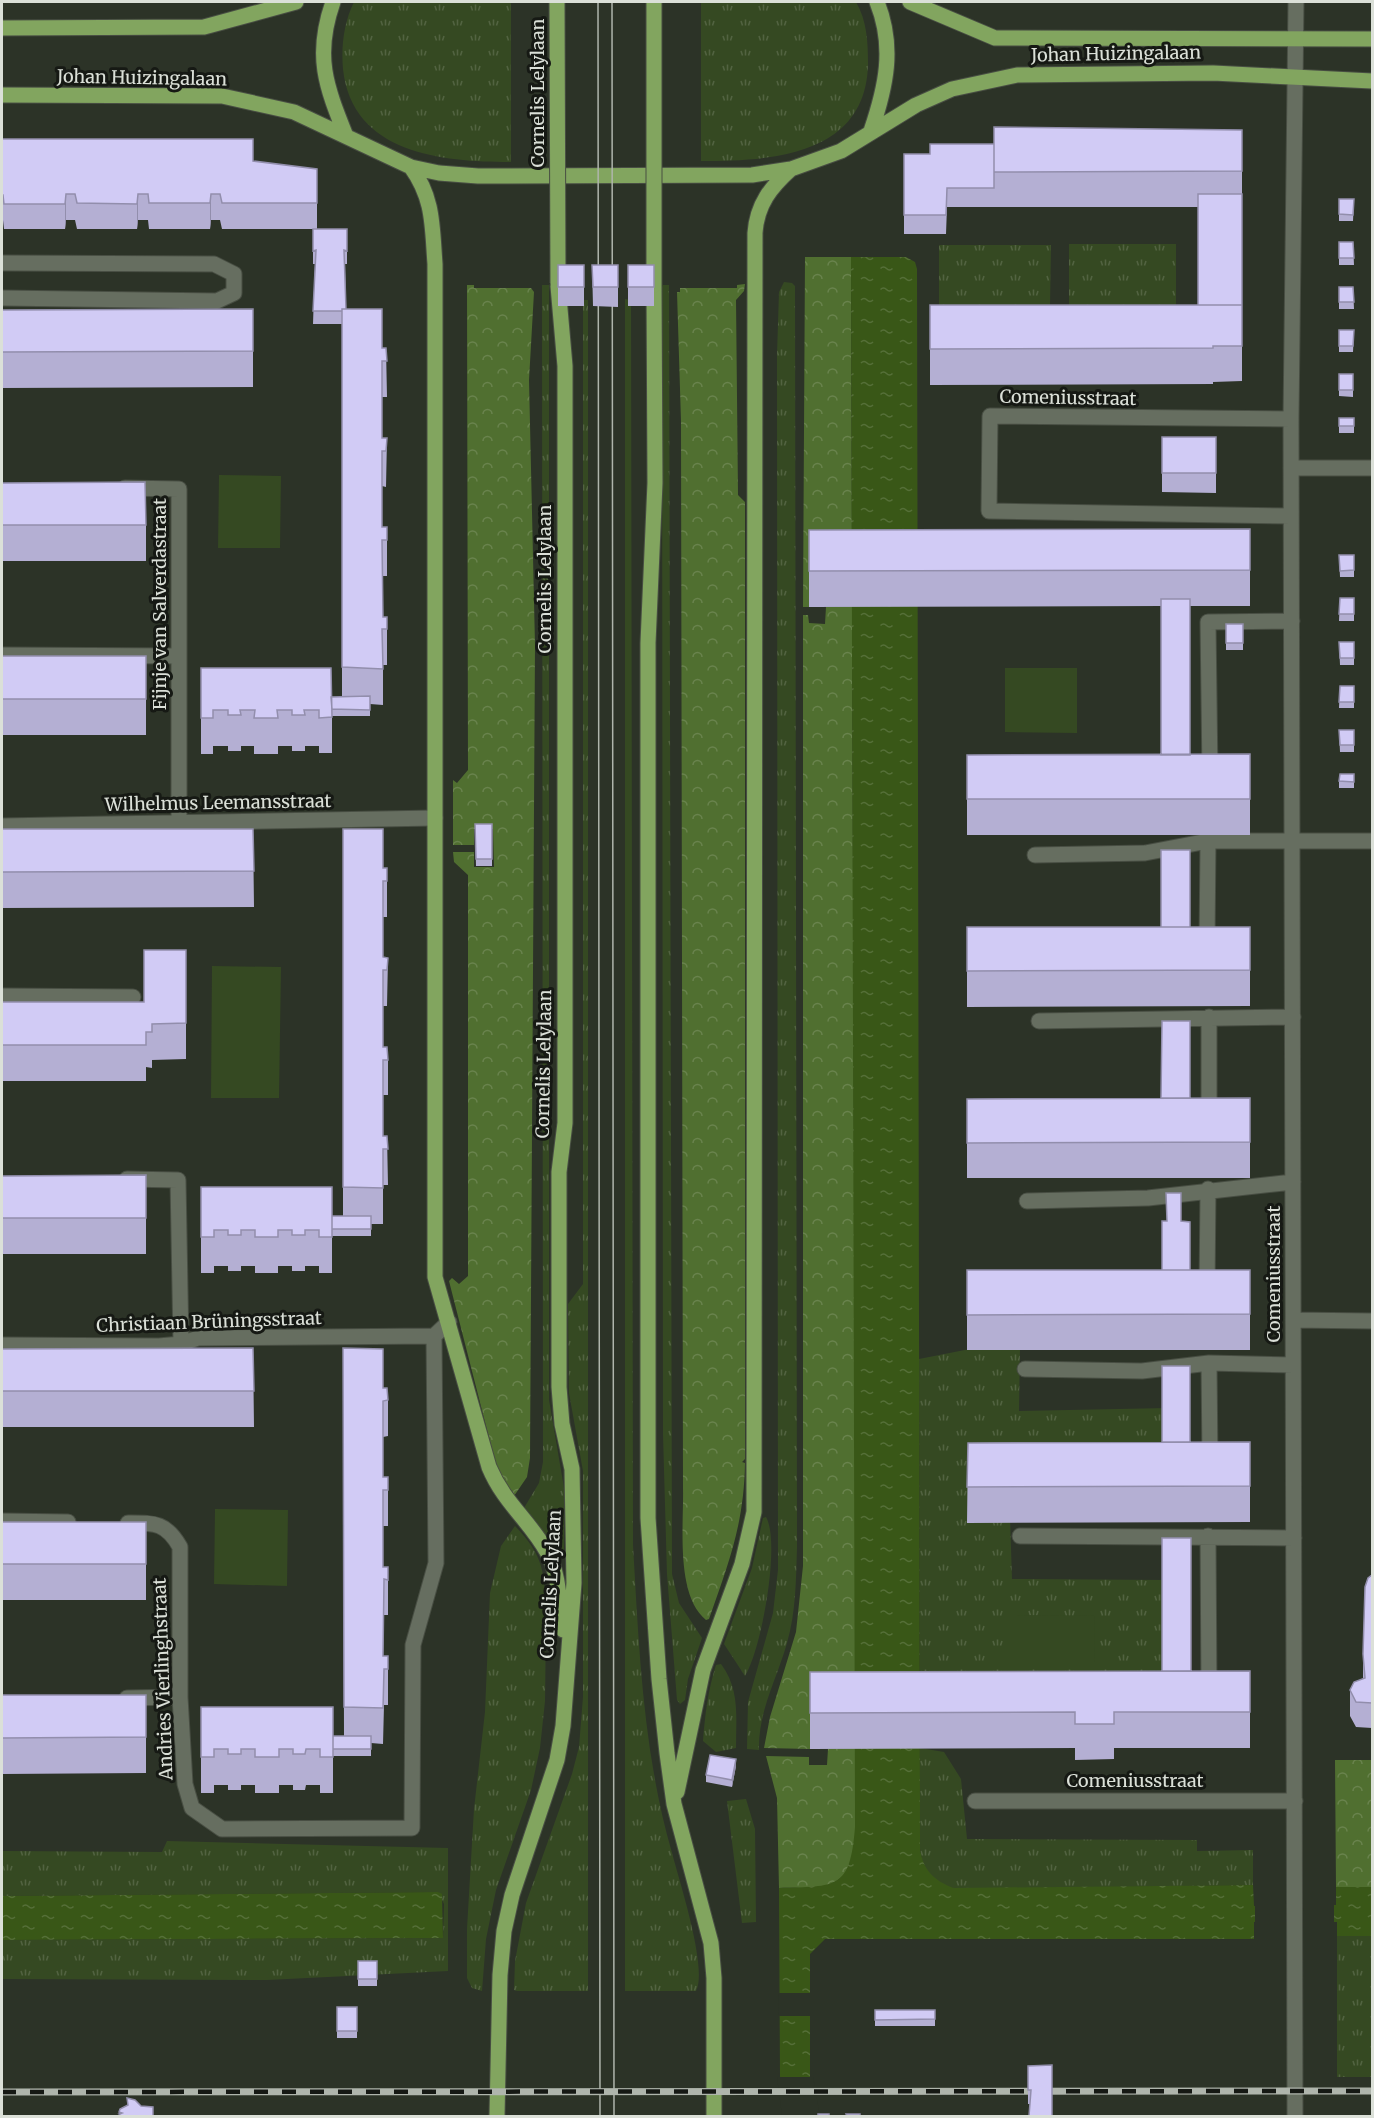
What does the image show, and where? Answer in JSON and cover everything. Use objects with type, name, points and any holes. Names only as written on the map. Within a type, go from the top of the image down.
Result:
[{"type":"main road","points":[[2,28],[204,27],[296,2]]},
{"type":"main road","points":[[333,2],[324,39],[323,65],[327,88],[346,136]]},
{"type":"main road","name":"Cornelis Lelylaan","points":[[497,2116],[500,1975],[504,1931],[512,1895],[557,1760],[566,1691],[566,1657],[574,1583],[574,1497],[559,1387],[559,1172],[565,1123],[565,378],[558,285],[557,2]]},
{"type":"main road","points":[[654,2],[655,483],[648,643],[648,1518],[659,1679],[674,1803],[704,1908],[711,1943],[714,1978],[714,2116]]},
{"type":"main road","points":[[871,131],[885,89],[887,60],[886,37],[877,2]]},
{"type":"main road","name":"Johan Huizingalaan","points":[[910,2],[995,38],[1372,39]]},
{"type":"main road","name":"Johan Huizingalaan","points":[[2,95],[222,96],[294,112],[411,167],[439,173],[478,176],[752,175],[791,169],[841,151],[916,105],[952,89],[1017,75],[1213,73],[1372,81]]},
{"type":"main road","points":[[411,167],[424,185],[431,208],[435,264],[435,1277],[496,1485],[540,1541],[555,1570],[566,1657]]},
{"type":"main road","points":[[674,1803],[703,1670],[742,1564],[752,1528],[755,1503],[754,233],[756,219],[768,190],[791,169]]},
{"type":"street","name":"Comeniusstraat","points":[[1295,2116],[1291,420],[1296,2]]},
{"type":"street","points":[[2,263],[214,264],[234,274],[234,293],[217,301],[2,297]]},
{"type":"street","name":"Comeniusstraat","points":[[1291,420],[990,416],[988,511],[1291,516]]},
{"type":"street","points":[[1291,468],[1372,468]]},
{"type":"street","name":"Fijnje van Salverdastraat","points":[[108,488],[179,489],[179,824]]},
{"type":"street","points":[[1210,777],[1208,622],[1292,621]]},
{"type":"street","points":[[2,655],[179,656]]},
{"type":"street","name":"Wilhelmus Leemansstraat","points":[[2,826],[435,818]]},
{"type":"street","points":[[1035,855],[1145,853],[1208,841],[1372,841]]},
{"type":"street","points":[[1207,944],[1208,841]]},
{"type":"street","points":[[2,996],[133,997]]},
{"type":"street","points":[[1209,1017],[1209,1121]]},
{"type":"street","points":[[1039,1021],[1293,1017]]},
{"type":"street","points":[[107,1179],[178,1180],[181,1344]]},
{"type":"street","name":"Comeniusstraat","points":[[1027,1201],[1148,1198],[1208,1189],[1293,1182]]},
{"type":"street","points":[[1207,1292],[1208,1189]]},
{"type":"street","points":[[1293,1320],[1372,1321]]},
{"type":"street","points":[[434,1336],[450,1322]]},
{"type":"street","name":"Christiaan Brüningsstraat","points":[[2,1345],[159,1346],[181,1344],[198,1338],[434,1336]]},
{"type":"street","name":"Andries Vierlinghstraat","points":[[109,1523],[156,1523],[172,1533],[180,1547],[180,1697],[185,1784],[192,1809],[222,1829],[412,1828],[413,1645],[436,1563],[434,1336]]},
{"type":"street","name":"Comeniusstraat","points":[[1025,1370],[1142,1371],[1209,1363],[1293,1365]]},
{"type":"street","points":[[1209,1363],[1210,1467]]},
{"type":"street","points":[[2,1521],[85,1522]]},
{"type":"street","points":[[1020,1536],[1294,1538]]},
{"type":"street","points":[[1208,1536],[1209,1699]]},
{"type":"street","points":[[109,1698],[180,1697]]},
{"type":"street","name":"Comeniusstraat","points":[[975,1801],[1295,1801]]},
{"type":"green space","points":[[354,2],[511,2],[511,162],[430,155],[382,136],[363,119],[350,97],[343,69],[344,34]]},
{"type":"green space","points":[[701,2],[856,2],[863,17],[866,32],[868,64],[863,95],[851,118],[833,135],[810,147],[784,155],[756,159],[701,161]]},
{"type":"green space","points":[[1069,244],[1176,244],[1176,307],[1069,307]]},
{"type":"green space","points":[[939,245],[1051,245],[1050,306],[939,331]]},
{"type":"green space","points":[[805,257],[851,257],[852,565],[809,566],[809,607],[803,607]]},
{"type":"green space","points":[[784,282],[795,286],[797,1547],[792,1619],[787,1643],[765,1708],[759,1750],[747,1749],[748,1702],[773,1613],[778,1570],[777,355],[779,292]]},
{"type":"green space","points":[[745,284],[744,291],[736,300],[738,495],[745,502],[745,1459],[742,1462],[745,1463],[742,1505],[734,1543],[709,1619],[706,1620],[696,1609],[689,1594],[683,1558],[681,421],[677,292],[680,292],[680,288],[737,288],[737,285]]},
{"type":"green space","points":[[467,285],[474,285],[474,288],[531,288],[534,292],[529,380],[535,645],[530,1458],[527,1477],[514,1496],[497,1469],[449,1281],[452,1278],[459,1284],[468,1276],[468,875],[454,862],[453,852],[474,852],[474,867],[494,867],[493,829],[474,829],[474,845],[453,845],[453,780],[457,783],[468,770]]},
{"type":"green space","points":[[542,285],[549,285],[549,1400],[564,1488],[564,1556],[561,1559],[524,1508],[539,1483],[543,1462]]},
{"type":"green space","points":[[662,285],[669,285],[672,1574],[679,1603],[702,1638],[688,1679],[685,1700],[680,1704],[677,1700],[667,1574],[663,1434]]},
{"type":"green space","points":[[625,299],[631,300],[633,1545],[640,1662],[648,1739],[662,1815],[696,1945],[699,1980],[696,1991],[625,1991]]},
{"type":"green space","points":[[583,300],[588,300],[588,1991],[517,1991],[514,1990],[515,1961],[526,1903],[572,1774],[579,1747],[583,1697],[583,1471],[569,1393],[568,1304],[583,1284]]},
{"type":"green space","points":[[219,475],[281,476],[280,548],[218,548]]},
{"type":"green space","points":[[852,606],[856,1708],[810,1708],[810,1749],[764,1748],[770,1717],[796,1632],[803,1566],[803,615],[808,615],[809,623],[825,624],[826,607]]},
{"type":"green space","points":[[1005,668],[1077,668],[1077,733],[1005,732]]},
{"type":"green space","points":[[212,966],[281,967],[279,1098],[211,1098]]},
{"type":"green space","points":[[1020,1347],[1019,1411],[1170,1408],[1170,1477],[1010,1517],[1012,1579],[1167,1580],[1168,1704],[920,1708],[919,1359],[975,1348]]},
{"type":"green space","points":[[215,1509],[288,1510],[287,1586],[214,1584]]},
{"type":"green space","points":[[766,1517],[770,1530],[771,1549],[767,1597],[757,1644],[745,1676],[724,1644],[752,1568],[763,1518]]},
{"type":"green space","points":[[515,1526],[533,1548],[544,1579],[545,1618],[542,1619],[542,1623],[546,1623],[545,1701],[540,1748],[531,1790],[496,1890],[486,1939],[482,1991],[472,1988],[467,1978],[467,1929],[474,1809],[485,1712],[490,1593],[501,1546]]},
{"type":"green space","points":[[1009,1615],[1095,1616],[1094,1662],[1009,1662]]},
{"type":"green space","points":[[721,1664],[731,1683],[736,1704],[736,1748],[716,1752],[703,1741],[711,1684],[716,1665]]},
{"type":"green space","points":[[855,1748],[856,1828],[855,1844],[848,1869],[838,1880],[824,1886],[779,1888],[777,1798],[766,1756],[809,1757],[809,1765],[827,1765],[828,1749]]},
{"type":"green space","points":[[920,1748],[944,1752],[961,1779],[967,1839],[1197,1840],[1197,1851],[1253,1850],[1253,1885],[959,1889],[947,1886],[937,1881],[929,1873],[921,1853],[919,1840]]},
{"type":"green space","points":[[1335,1760],[1372,1760],[1372,1887],[1336,1887]]},
{"type":"green space","points":[[746,1799],[755,1829],[756,1922],[742,1923],[727,1801]]},
{"type":"green space","points":[[167,1841],[448,1848],[448,1971],[267,1980],[2,1979],[2,1940],[443,1938],[444,1904],[438,1892],[2,1896],[2,1851],[162,1852]]},
{"type":"green space","points":[[1337,1936],[1372,1936],[1372,2077],[1337,2077]]},
{"type":"water","points":[[851,257],[906,257],[915,262],[917,269],[920,1849],[924,1863],[935,1878],[954,1888],[1253,1885],[1254,1906],[1336,1905],[1336,1887],[1372,1887],[1372,1936],[1337,1936],[1337,1922],[1254,1922],[1254,1939],[825,1939],[810,1954],[810,2078],[785,2116],[780,2076],[779,1888],[815,1886],[837,1880],[849,1863],[855,1827]]},
{"type":"water","points":[[438,1892],[442,1894],[443,1938],[2,1940],[2,1896]]},
{"type":"pier","points":[[1255,1903],[1334,1903],[1334,1924],[1255,1924]]},
{"type":"pier","points":[[779,1993],[813,1993],[813,2016],[778,2016]]},
{"type":"pier","points":[[777,2077],[813,2077],[820,2116],[782,2116]]},
{"type":"building","points":[[994,127],[1242,130],[1242,171],[994,172]]},
{"type":"building","points":[[2,139],[253,139],[253,161],[317,169],[317,203],[222,203],[220,194],[211,194],[210,203],[149,203],[148,194],[138,194],[137,204],[77,203],[75,194],[66,194],[65,204],[4,204]]},
{"type":"building","points":[[930,144],[994,144],[994,188],[947,188],[946,215],[904,215],[904,154],[930,154]]},
{"type":"building","points":[[1198,194],[1242,194],[1242,305],[1198,305]]},
{"type":"building","points":[[1339,199],[1354,199],[1353,215],[1339,214]]},
{"type":"building","points":[[313,229],[347,229],[347,251],[344,250],[346,309],[342,311],[313,311],[316,250],[313,251]]},
{"type":"building","points":[[1339,242],[1353,242],[1354,258],[1339,258]]},
{"type":"building","points":[[558,265],[584,265],[584,287],[558,287]]},
{"type":"building","points":[[592,265],[618,265],[618,287],[593,287]]},
{"type":"building","points":[[628,265],[654,265],[654,287],[628,287]]},
{"type":"building","points":[[1339,287],[1353,287],[1354,302],[1339,302]]},
{"type":"building","points":[[930,305],[1242,305],[1242,346],[930,349]]},
{"type":"building","points":[[253,309],[253,351],[2,352],[2,310]]},
{"type":"building","points":[[342,309],[382,309],[382,348],[386,348],[387,361],[382,361],[382,438],[387,438],[386,451],[382,451],[382,527],[387,527],[387,540],[382,540],[383,617],[387,617],[387,629],[382,629],[383,669],[342,667]]},
{"type":"building","points":[[1339,330],[1354,330],[1353,346],[1339,346]]},
{"type":"building","points":[[1339,374],[1353,374],[1353,390],[1339,390]]},
{"type":"building","points":[[1339,418],[1354,418],[1354,426],[1339,426]]},
{"type":"building","points":[[1162,437],[1216,437],[1216,473],[1162,473]]},
{"type":"building","points":[[145,482],[146,525],[2,525],[2,483]]},
{"type":"building","points":[[1250,529],[1250,570],[809,571],[809,530]]},
{"type":"building","points":[[1339,555],[1354,555],[1354,570],[1340,571]]},
{"type":"building","points":[[1340,598],[1354,598],[1354,614],[1339,614]]},
{"type":"building","points":[[1161,599],[1190,599],[1190,755],[1161,755]]},
{"type":"building","points":[[1226,624],[1243,624],[1243,643],[1226,643]]},
{"type":"building","points":[[1339,642],[1354,642],[1354,658],[1340,658]]},
{"type":"building","points":[[2,656],[146,656],[146,699],[2,699]]},
{"type":"building","points":[[201,668],[331,668],[332,717],[319,718],[319,710],[304,710],[305,715],[292,715],[292,710],[277,710],[278,718],[254,718],[255,710],[240,710],[241,715],[228,715],[228,710],[213,710],[213,718],[201,718]]},
{"type":"building","points":[[1340,686],[1354,686],[1354,702],[1339,702]]},
{"type":"building","points":[[370,696],[370,710],[332,709],[331,697]]},
{"type":"building","points":[[1339,730],[1354,730],[1354,745],[1340,745]]},
{"type":"building","points":[[1250,754],[1250,799],[967,799],[967,755]]},
{"type":"building","points":[[1340,774],[1354,774],[1354,782],[1339,781]]},
{"type":"building","points":[[475,824],[492,824],[492,859],[476,859]]},
{"type":"building","points":[[2,829],[253,829],[254,871],[2,872]]},
{"type":"building","points":[[343,829],[383,829],[383,868],[387,868],[387,881],[383,881],[383,957],[388,958],[387,970],[383,970],[383,1047],[387,1047],[388,1060],[383,1060],[383,1136],[387,1136],[388,1149],[383,1149],[383,1188],[343,1187]]},
{"type":"building","points":[[1161,850],[1190,850],[1190,927],[1161,927]]},
{"type":"building","points":[[967,927],[1250,927],[1250,970],[967,971]]},
{"type":"building","points":[[144,950],[186,950],[186,1023],[152,1024],[152,1032],[146,1032],[146,1045],[2,1045],[2,1002],[144,1002]]},
{"type":"building","points":[[1162,1021],[1190,1021],[1190,1098],[1161,1098]]},
{"type":"building","points":[[1250,1098],[1250,1142],[967,1143],[967,1099]]},
{"type":"building","points":[[146,1175],[146,1218],[2,1218],[2,1176]]},
{"type":"building","points":[[201,1187],[332,1187],[332,1237],[319,1237],[319,1230],[305,1230],[305,1235],[292,1235],[292,1230],[278,1230],[278,1237],[255,1237],[255,1230],[241,1230],[241,1235],[228,1235],[228,1230],[214,1230],[214,1237],[201,1237]]},
{"type":"building","points":[[1166,1193],[1181,1193],[1181,1221],[1190,1222],[1190,1270],[1162,1270],[1162,1221],[1167,1221]]},
{"type":"building","points":[[332,1216],[371,1216],[371,1229],[332,1229]]},
{"type":"building","points":[[967,1270],[1250,1270],[1250,1314],[967,1315]]},
{"type":"building","points":[[253,1348],[254,1391],[2,1391],[2,1349]]},
{"type":"building","points":[[343,1348],[383,1349],[383,1388],[387,1388],[388,1400],[383,1401],[383,1477],[388,1477],[388,1490],[383,1490],[383,1567],[388,1567],[388,1580],[384,1579],[383,1656],[388,1656],[388,1669],[384,1669],[383,1708],[344,1707]]},
{"type":"building","points":[[1162,1366],[1190,1366],[1190,1442],[1162,1442]]},
{"type":"building","points":[[1250,1442],[1250,1486],[967,1487],[968,1443]]},
{"type":"building","points":[[2,1522],[146,1522],[146,1564],[2,1564]]},
{"type":"building","points":[[1162,1538],[1191,1538],[1191,1671],[1162,1671]]},
{"type":"building","points":[[1372,1575],[1372,1703],[1356,1702],[1350,1690],[1354,1682],[1365,1678],[1363,1654],[1365,1587],[1368,1578]]},
{"type":"building","points":[[1250,1671],[1250,1712],[1114,1712],[1114,1724],[1075,1724],[1075,1712],[810,1713],[810,1672]]},
{"type":"building","points":[[2,1695],[146,1695],[146,1737],[2,1738]]},
{"type":"building","points":[[201,1707],[333,1707],[333,1757],[320,1757],[320,1749],[306,1749],[305,1754],[293,1754],[293,1749],[279,1749],[279,1757],[255,1757],[255,1749],[241,1749],[241,1754],[228,1754],[228,1749],[214,1749],[214,1757],[201,1757]]},
{"type":"building","points":[[333,1736],[371,1736],[371,1749],[333,1749]]},
{"type":"building","points":[[710,1755],[736,1759],[732,1780],[706,1775]]},
{"type":"building","points":[[358,1961],[377,1961],[377,1979],[358,1979]]},
{"type":"building","points":[[337,2007],[357,2007],[357,2031],[337,2031]]},
{"type":"building","points":[[875,2010],[935,2010],[935,2019],[875,2020]]},
{"type":"building","points":[[1052,2065],[1052,2116],[1029,2116],[1031,2090],[1028,2090],[1028,2066]]},
{"type":"building","points":[[127,2098],[135,2100],[141,2106],[153,2107],[153,2116],[122,2116],[119,2114],[122,2113],[119,2112],[120,2109],[128,2105]]},
{"type":"building","points":[[846,2114],[860,2114],[860,2116],[847,2116]]},
{"type":"tram line","points":[[598,2],[600,2116]]},
{"type":"tram line","points":[[612,2],[614,2116]]},
{"type":"railway","points":[[2,2092],[1372,2091]]}]
